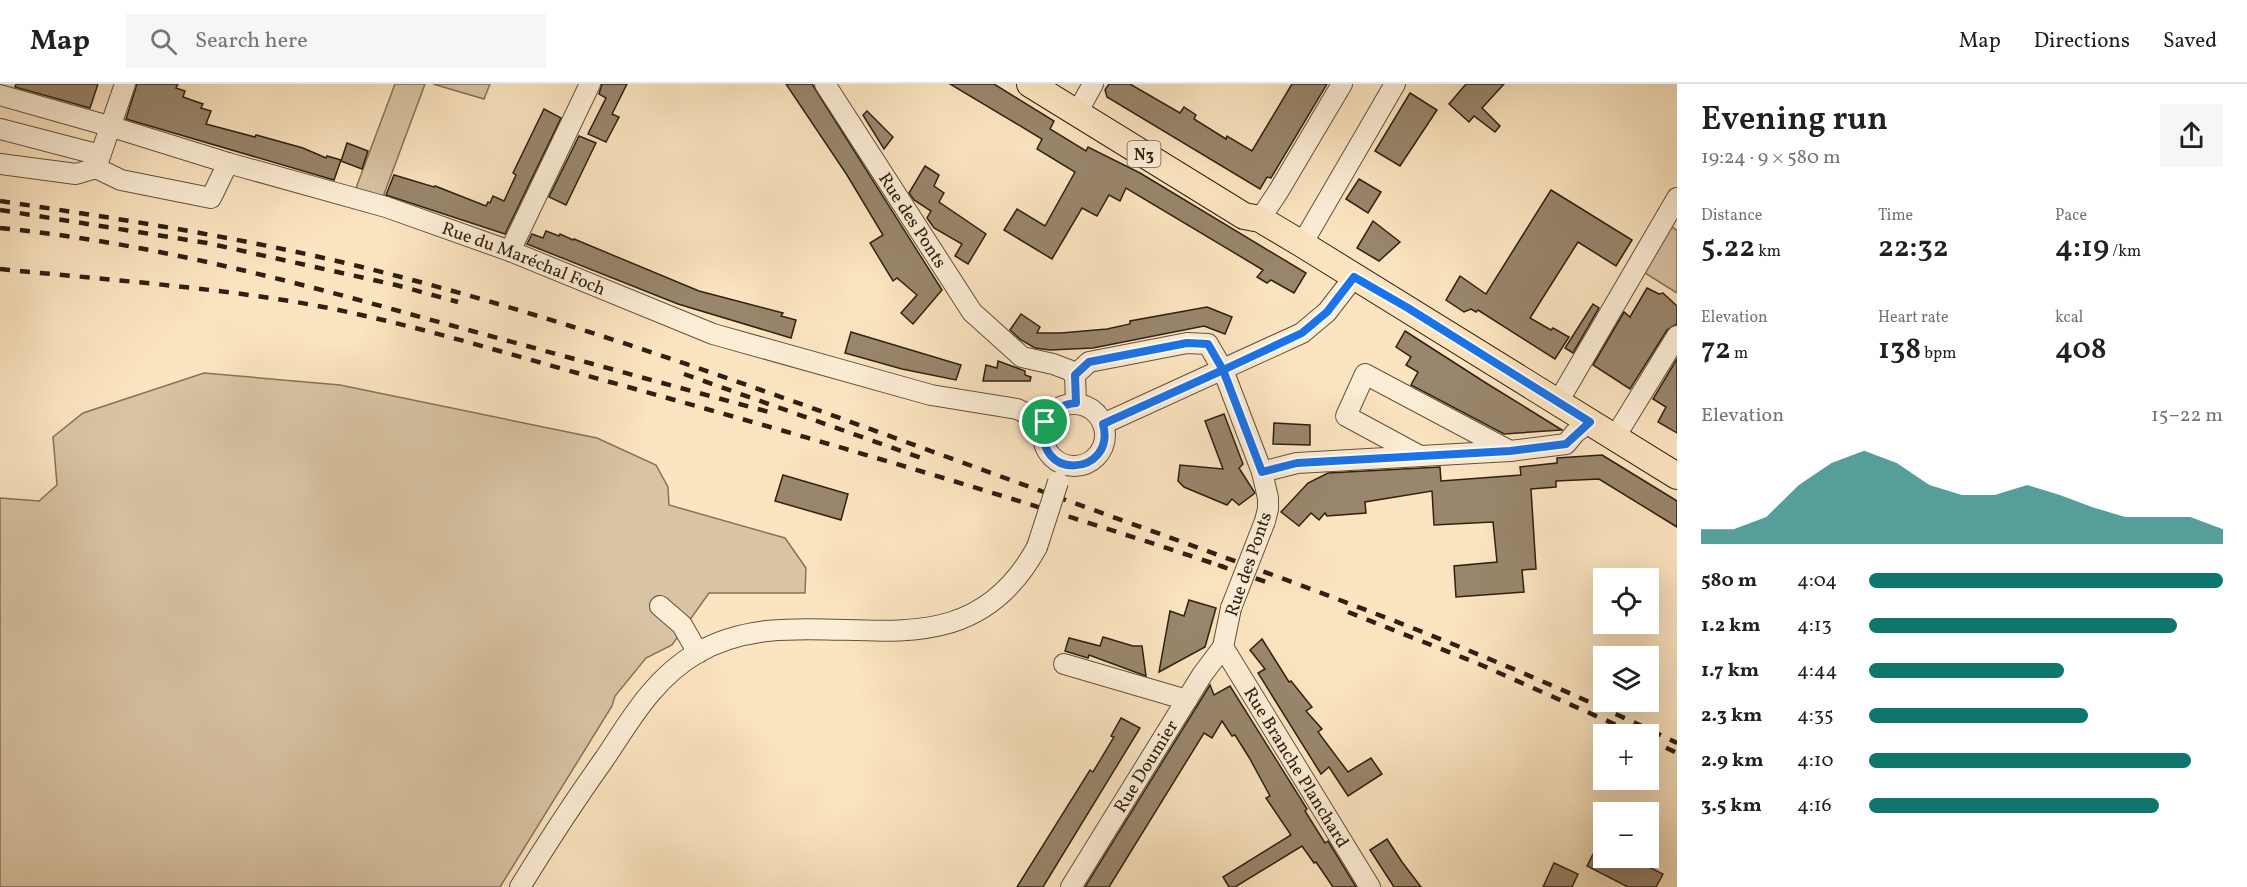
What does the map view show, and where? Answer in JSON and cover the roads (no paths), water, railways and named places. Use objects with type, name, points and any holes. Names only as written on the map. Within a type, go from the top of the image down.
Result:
[{"type":"main road","name":"N3","points":[[1030,84],[1084,99]]},
{"type":"main road","name":"N3","points":[[1057,84],[1251,203],[1260,219],[1408,308],[1677,476]]},
{"type":"street","points":[[0,164],[76,174],[98,161],[125,84]]},
{"type":"street","points":[[510,251],[590,84]]},
{"type":"street","name":"Rue des Ponts","points":[[825,84],[972,312],[1022,357],[1053,364],[1070,370],[1075,375],[1089,362],[1187,343],[1208,344],[1223,370],[1262,472],[1268,498],[1265,521],[1231,608],[1223,647]]},
{"type":"street","points":[[1260,219],[1342,84]]},
{"type":"street","points":[[1302,244],[1395,84]]},
{"type":"street","name":"Rue du Maréchal Foch","points":[[0,95],[386,207],[510,251],[713,334],[931,395],[1017,409],[1045,422]]},
{"type":"street","points":[[0,129],[98,161],[121,180],[211,198],[228,163]]},
{"type":"street","points":[[1558,402],[1677,198]]},
{"type":"street","points":[[1103,424],[1302,333],[1327,312],[1354,277]]},
{"type":"street","points":[[1615,437],[1677,336]]},
{"type":"street","points":[[1421,457],[1346,416],[1365,374],[1510,451]]},
{"type":"street","points":[[1075,375],[1076,403]]},
{"type":"street","points":[[520,887],[637,708],[670,672],[698,652],[743,635],[787,630],[910,631],[952,623],[976,612],[998,598],[1022,572],[1037,547],[1061,474],[1045,448],[1042,435],[1045,422],[1051,413],[1060,407],[1076,403],[1092,410],[1103,424],[1104,441],[1099,453],[1090,462],[1061,474]]},
{"type":"street","points":[[1262,472],[1297,463],[1510,451],[1566,444],[1590,422]]},
{"type":"street","points":[[660,606],[682,625],[698,652]]},
{"type":"street","name":"Rue Doumier","points":[[1071,887],[1187,700],[1223,647]]},
{"type":"street","name":"Rue Branche Planchard","points":[[1223,647],[1370,887]]},
{"type":"street","points":[[1064,664],[1187,700]]},
{"type":"railway","points":[[0,201],[202,233],[302,253],[482,299],[644,350],[883,434],[1363,609],[1521,672],[1677,743]]},
{"type":"railway","points":[[0,210],[207,243],[396,285],[458,302]]},
{"type":"railway","points":[[0,228],[108,242],[267,276],[769,412]]},
{"type":"railway","points":[[0,269],[222,292],[296,302],[375,318],[454,338],[841,448],[1071,517],[1224,567]]},
{"type":"railway","points":[[684,374],[924,459]]},
{"type":"railway","points":[[1218,565],[1266,582]]},
{"type":"railway","points":[[1348,612],[1479,664],[1614,724]]},
{"type":"railway","points":[[1659,744],[1677,753]]}]
